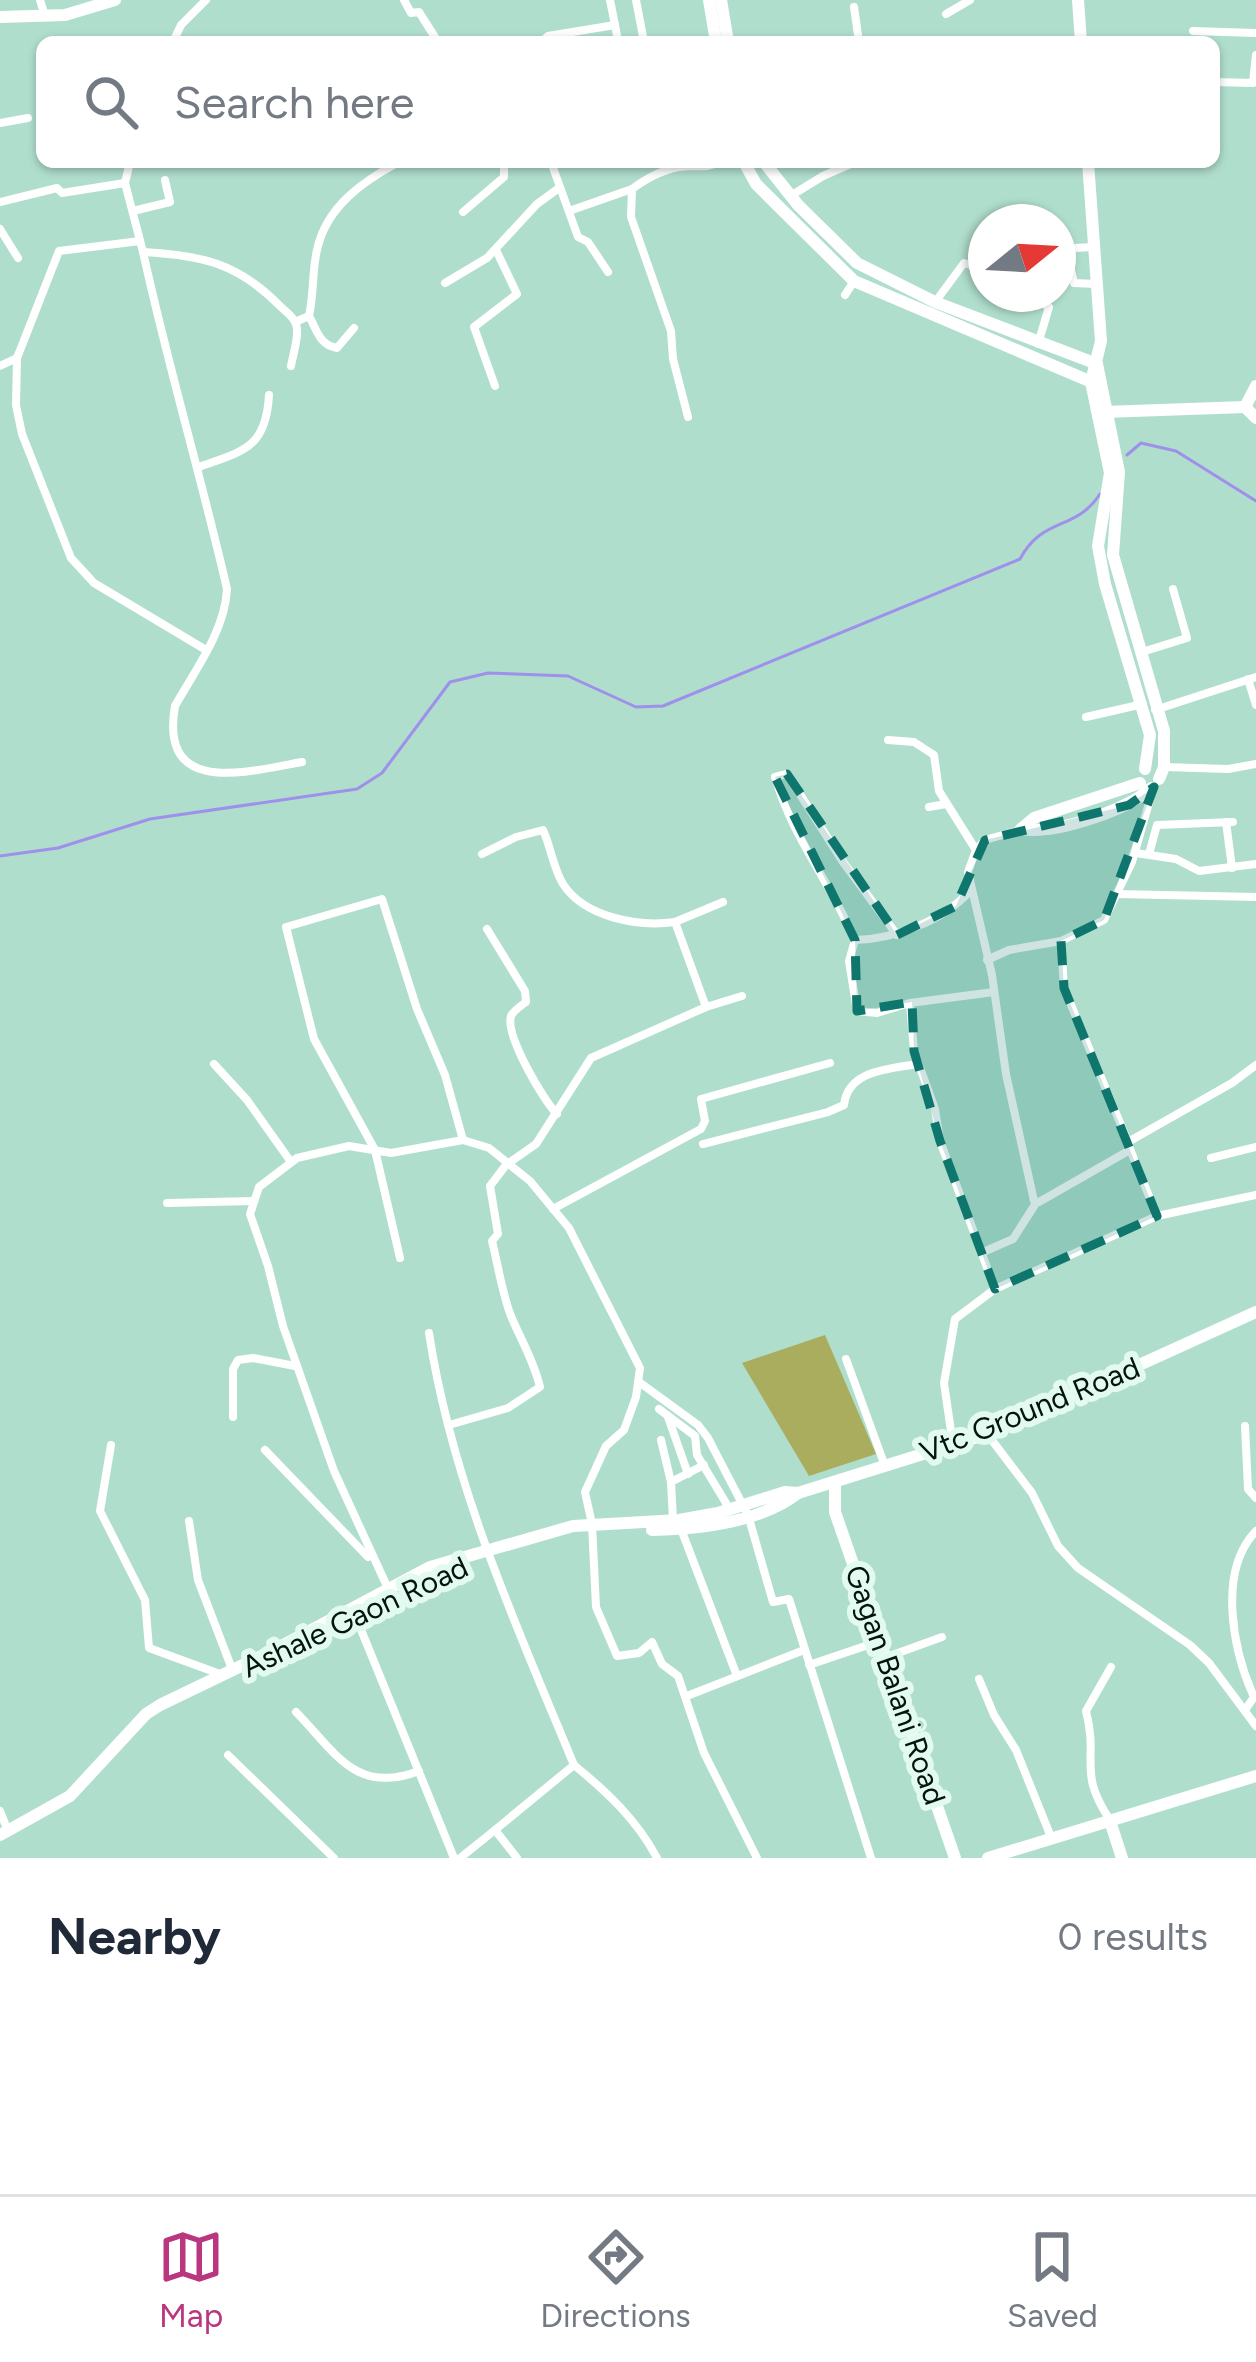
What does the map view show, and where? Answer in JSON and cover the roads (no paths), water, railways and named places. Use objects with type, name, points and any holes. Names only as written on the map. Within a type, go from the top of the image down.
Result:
[{"type":"street","points":[[40,0],[46,18]]},
{"type":"street","points":[[0,17],[46,18],[115,0]]},
{"type":"street","points":[[176,36],[206,0]]},
{"type":"street","points":[[404,0],[411,13],[419,12],[434,36]]},
{"type":"street","points":[[610,0],[617,36]]},
{"type":"street","points":[[636,0],[643,36]]},
{"type":"street","points":[[710,0],[715,36]]},
{"type":"street","points":[[721,0],[727,36]]},
{"type":"street","points":[[946,14],[970,0]]},
{"type":"street","points":[[1078,0],[1081,36]]},
{"type":"street","points":[[854,7],[858,36]]},
{"type":"street","points":[[548,36],[615,25]]},
{"type":"street","points":[[1192,31],[1256,33]]},
{"type":"street","points":[[1220,82],[1253,83],[1256,56]]},
{"type":"street","points":[[0,123],[28,118]]},
{"type":"street","points":[[129,168],[125,183],[171,380],[199,467],[227,589],[226,608],[175,706],[174,734],[185,764],[198,771],[248,771],[302,762]]},
{"type":"street","points":[[354,328],[337,348],[316,334],[309,316],[316,254],[330,219],[356,189],[389,168]]},
{"type":"street","points":[[463,212],[504,177],[504,168]]},
{"type":"street","points":[[552,168],[578,238],[588,242],[608,272]]},
{"type":"street","points":[[569,211],[676,168]]},
{"type":"street","points":[[747,168],[786,217],[854,281],[1096,384]]},
{"type":"street","points":[[769,168],[857,263],[935,302],[1097,364],[1102,370],[1096,384],[1120,472],[1106,556],[1139,658],[1149,708],[1164,731],[1135,853],[1104,920],[1061,941],[1009,950],[987,960]]},
{"type":"street","points":[[786,217],[794,200],[823,176],[841,168]]},
{"type":"street","points":[[1088,168],[1101,340],[1097,364]]},
{"type":"street","points":[[133,211],[170,202],[165,180]]},
{"type":"street","points":[[0,202],[57,188],[62,193],[125,183]]},
{"type":"street","points":[[445,283],[496,250],[514,227],[560,188]]},
{"type":"street","points":[[632,189],[631,217],[671,331],[688,417]]},
{"type":"street","points":[[0,229],[18,259]]},
{"type":"street","points":[[821,253],[832,239]]},
{"type":"street","points":[[140,241],[59,251],[17,358],[16,405],[22,434],[71,558],[94,584],[206,650]]},
{"type":"street","points":[[1094,247],[1074,248],[1069,258],[1075,283],[1096,284]]},
{"type":"street","points":[[494,386],[474,327],[517,294],[496,250]]},
{"type":"street","points":[[142,252],[189,254],[242,273],[258,284],[295,322],[291,366]]},
{"type":"street","points":[[935,302],[964,263],[968,264]]},
{"type":"street","points":[[845,295],[854,281]]},
{"type":"street","points":[[1038,344],[1048,312]]},
{"type":"street","points":[[295,322],[309,316]]},
{"type":"street","points":[[0,366],[17,358]]},
{"type":"street","points":[[1101,412],[1251,413],[1256,386]]},
{"type":"street","points":[[199,467],[257,441],[268,423],[269,395]]},
{"type":"street","points":[[1139,658],[1187,638],[1173,590]]},
{"type":"street","points":[[1086,717],[1149,708],[1252,678],[1256,705]]},
{"type":"street","points":[[888,740],[914,742],[934,755],[946,804],[976,850]]},
{"type":"street","points":[[1036,1203],[971,890],[968,872],[976,850],[985,840],[1021,829],[1038,832],[1129,805],[1152,779],[1256,764]]},
{"type":"street","points":[[897,935],[787,774],[776,777],[789,820],[837,898],[855,940],[849,962],[857,1011],[877,1013],[910,1003],[994,992]]},
{"type":"street","points":[[929,807],[946,804]]},
{"type":"street","points":[[1149,854],[1157,825],[1230,822],[1232,868]]},
{"type":"street","points":[[482,854],[543,830],[560,878],[571,893],[626,922],[675,922],[723,902]]},
{"type":"street","points":[[1135,853],[1176,859],[1199,871],[1256,864]]},
{"type":"street","points":[[855,940],[897,935],[956,906],[971,890]]},
{"type":"street","points":[[1116,895],[1256,898]]},
{"type":"street","points":[[400,1258],[375,1150],[314,1039],[286,927],[382,899],[417,1009],[446,1075],[463,1140]]},
{"type":"street","points":[[675,922],[706,1007]]},
{"type":"street","points":[[487,928],[525,991],[526,1002],[514,1011],[511,1023],[534,1085],[556,1114]]},
{"type":"street","points":[[1061,941],[1064,988],[1157,1216]]},
{"type":"street","points":[[449,1425],[508,1408],[540,1387],[527,1345],[509,1312],[492,1241],[498,1223],[490,1186],[506,1165],[536,1144],[591,1058],[742,996]]},
{"type":"street","points":[[910,1003],[918,1064],[935,1108],[950,1175],[995,1288]]},
{"type":"street","points":[[554,1209],[701,1129],[705,1121],[701,1099],[830,1063]]},
{"type":"street","points":[[214,1064],[248,1100],[291,1162]]},
{"type":"street","points":[[703,1144],[828,1112],[844,1106],[845,1090],[853,1081],[918,1064]]},
{"type":"street","points":[[981,1253],[1012,1239],[1036,1203],[1256,1065]]},
{"type":"street","points":[[389,1592],[334,1471],[250,1214],[259,1187],[291,1162],[349,1146],[391,1153],[463,1140],[489,1148],[530,1181],[569,1228],[640,1368],[624,1430],[606,1446],[585,1492],[592,1527],[596,1607],[616,1657],[638,1652],[652,1642],[662,1664],[678,1676],[704,1753],[757,1858]]},
{"type":"street","points":[[1211,1158],[1256,1148]]},
{"type":"street","points":[[953,1447],[944,1383],[955,1319],[995,1288],[1157,1216],[1256,1196]]},
{"type":"street","points":[[167,1203],[254,1201]]},
{"type":"street","name":"Vtc Ground Road","points":[[798,1493],[987,1434],[1256,1312]]},
{"type":"street","points":[[429,1333],[449,1425],[486,1552],[574,1765],[613,1798],[657,1858]]},
{"type":"street","points":[[846,1359],[885,1467]]},
{"type":"street","points":[[232,1417],[233,1369],[238,1360],[297,1366]]},
{"type":"street","points":[[638,1382],[698,1426],[740,1510],[773,1602],[788,1599],[871,1858]]},
{"type":"street","points":[[688,1474],[663,1412],[694,1436],[704,1465],[740,1510]]},
{"type":"street","points":[[1245,1426],[1248,1489],[1256,1498]]},
{"type":"street","points":[[987,1434],[1032,1492],[1058,1546],[1078,1568],[1190,1645],[1210,1663],[1256,1726]]},
{"type":"street","points":[[661,1440],[677,1525],[737,1676]]},
{"type":"street","points":[[111,1444],[100,1511],[145,1600],[149,1648],[229,1675]]},
{"type":"street","points":[[265,1450],[316,1498],[376,1566]]},
{"type":"street","points":[[671,1482],[704,1465]]},
{"type":"street","name":"Gagan Balani Road","points":[[835,1482],[835,1512],[955,1858]]},
{"type":"street","name":"Gagan Balani Road","points":[[814,1488],[835,1512]]},
{"type":"street","name":"Ashale Gaon Road","points":[[4,1833],[70,1796],[160,1705],[229,1675],[432,1570],[592,1527],[677,1525],[740,1510],[785,1492],[798,1493]]},
{"type":"street","points":[[189,1521],[198,1580],[229,1675]]},
{"type":"street","points":[[1245,1710],[1254,1696],[1245,1676],[1231,1606],[1237,1565],[1256,1531]]},
{"type":"street","points":[[353,1611],[457,1858],[574,1765]]},
{"type":"street","points":[[885,1658],[942,1637]]},
{"type":"street","points":[[809,1665],[880,1641]]},
{"type":"street","points":[[686,1696],[805,1651]]},
{"type":"street","points":[[1111,1667],[1086,1711],[1093,1748],[1087,1766],[1093,1795],[1110,1821],[1122,1858]]},
{"type":"street","points":[[979,1679],[1016,1750],[1051,1839]]},
{"type":"street","points":[[296,1712],[361,1774],[393,1781],[419,1771]]},
{"type":"street","points":[[228,1755],[334,1858]]},
{"type":"street","points":[[988,1858],[1256,1776]]},
{"type":"street","points":[[0,1811],[4,1833]]},
{"type":"street","points":[[495,1830],[517,1858]]},
{"type":"waterway","points":[[1127,455],[1141,443],[1176,451],[1256,501]]},
{"type":"waterway","points":[[0,856],[58,848],[150,819],[357,789],[382,773],[450,682],[488,673],[568,676],[636,707],[663,706],[1020,559],[1039,536],[1080,514],[1100,494]]}]
